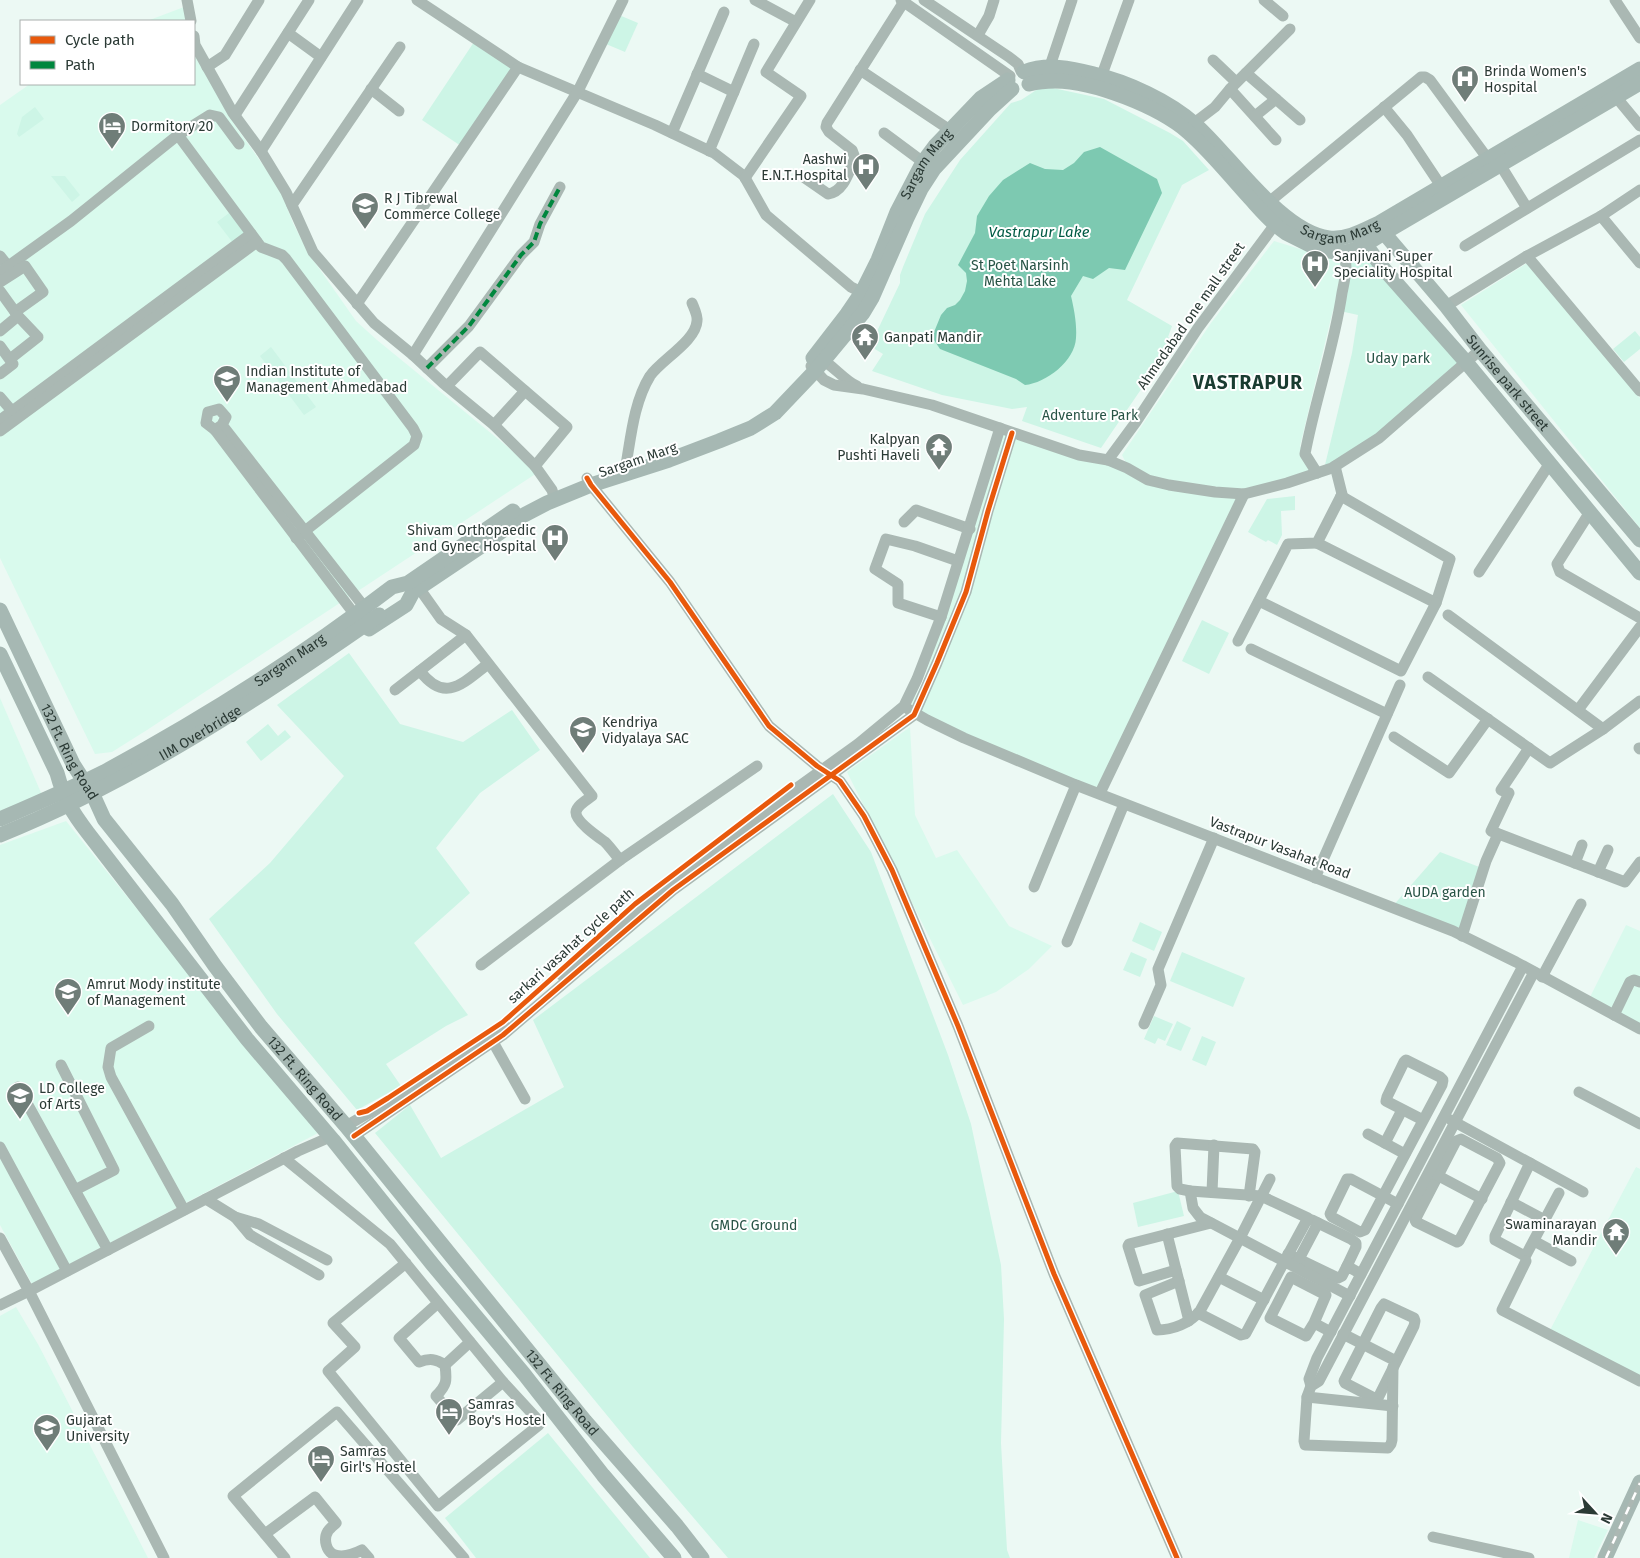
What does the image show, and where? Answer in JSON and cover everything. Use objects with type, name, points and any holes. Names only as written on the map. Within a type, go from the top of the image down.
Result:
[{"type":"main road","name":"Sargam Marg","points":[[589,482],[626,465],[759,415],[817,366],[847,314],[867,295],[921,189],[934,169],[950,130],[981,98],[1034,68],[1050,66],[1157,98],[1194,123],[1209,137],[1269,202],[1279,219],[1296,224],[1320,236],[1363,238]]},
{"type":"main road","name":"Sargam Marg","points":[[1382,228],[1441,186],[1494,163],[1640,69]]},
{"type":"main road","name":"Sargam Marg","points":[[1017,79],[1100,82],[1173,121],[1187,131],[1299,240],[1330,252],[1344,252],[1363,238],[1494,163],[1640,83]]},
{"type":"main road","name":"Sargam Marg","points":[[0,842],[126,782],[186,748],[406,605],[413,588],[480,547],[553,494],[669,460],[751,428],[775,413],[803,384],[863,313],[878,260],[897,212],[923,162],[940,151],[990,109],[1017,79]]},
{"type":"main road","name":"Sunrise park street","points":[[1382,228],[1480,350],[1640,540]]},
{"type":"main road","points":[[1363,238],[1383,268],[1466,362],[1640,573]]},
{"type":"main road","name":"IIM Overbridge","points":[[0,828],[80,794],[179,737],[321,646],[366,613],[413,588]]},
{"type":"main road","name":"132 Ft. Ring Road","points":[[0,610],[73,764],[94,797],[104,819],[172,904],[215,966],[261,1027],[350,1131],[585,1421],[677,1526],[702,1558]]},
{"type":"main road","name":"Sargam Marg","points":[[0,819],[62,792],[160,741],[366,613]]},
{"type":"main road","name":"IIM Overbridge","points":[[0,835],[82,799],[183,744],[326,653],[366,613]]},
{"type":"main road","name":"132 Ft. Ring Road","points":[[0,654],[57,773],[62,792],[70,809],[247,1039],[330,1137],[427,1258],[524,1374],[603,1475],[674,1558]]},
{"type":"main road","points":[[1605,1558],[1640,1482]]},
{"type":"main road","points":[[1615,1558],[1640,1504]]},
{"type":"street","points":[[187,0],[191,20]]},
{"type":"street","points":[[207,67],[225,55],[259,0]]},
{"type":"street","points":[[235,115],[309,0]]},
{"type":"street","points":[[261,151],[358,0]]},
{"type":"street","points":[[417,0],[518,66],[578,91],[709,151],[744,176],[766,214],[851,287],[867,295]]},
{"type":"street","points":[[413,354],[578,91],[623,0]]},
{"type":"street","points":[[755,0],[796,22]]},
{"type":"street","points":[[745,178],[801,96],[766,72],[810,0]]},
{"type":"street","points":[[802,176],[828,194],[840,190],[855,158],[852,150],[829,132],[826,127],[903,0],[1017,79]]},
{"type":"street","points":[[924,0],[1010,56],[1018,64],[1017,79]]},
{"type":"street","points":[[978,35],[989,16],[994,0]]},
{"type":"street","points":[[1050,66],[1072,0]]},
{"type":"street","points":[[1100,82],[1129,0]]},
{"type":"street","points":[[1264,0],[1283,16]]},
{"type":"street","points":[[1615,0],[1640,38]]},
{"type":"street","points":[[672,133],[724,12]]},
{"type":"street","points":[[1194,123],[1214,107],[1290,29]]},
{"type":"street","points":[[288,33],[321,57]]},
{"type":"street","points":[[709,151],[754,44]]},
{"type":"street","points":[[195,45],[235,115],[261,151],[286,192],[313,252],[374,324],[413,354],[447,386],[494,425],[535,466],[553,494]]},
{"type":"street","points":[[292,205],[400,47]]},
{"type":"street","points":[[1213,60],[1255,116],[1276,140]]},
{"type":"street","points":[[356,304],[518,66]]},
{"type":"street","points":[[860,70],[950,130]]},
{"type":"street","points":[[1246,73],[1300,120]]},
{"type":"street","points":[[697,74],[734,92]]},
{"type":"street","points":[[1269,202],[1421,77],[1426,77],[1527,208]]},
{"type":"street","points":[[371,89],[399,111]]},
{"type":"street","points":[[1616,97],[1640,126]]},
{"type":"street","points":[[1255,116],[1276,99]]},
{"type":"street","points":[[1384,107],[1407,135],[1441,186]]},
{"type":"street","points":[[0,256],[4,269],[71,221],[178,135],[210,115],[219,117],[239,144]]},
{"type":"street","points":[[884,133],[923,162]]},
{"type":"street","points":[[178,135],[261,247],[286,259],[413,428],[417,436],[414,445],[301,535]]},
{"type":"street","points":[[1465,246],[1640,140]]},
{"type":"street","points":[[427,368],[469,326],[521,255],[534,242],[540,224],[560,187]]},
{"type":"street","points":[[1446,306],[1527,256],[1601,216],[1640,190]]},
{"type":"street","points":[[1601,216],[1640,263]]},
{"type":"street","name":"Ahmedabad one mall street","points":[[1108,460],[1136,422],[1198,328],[1279,219]]},
{"type":"street","points":[[0,420],[254,238]]},
{"type":"street","points":[[0,431],[254,238]]},
{"type":"street","points":[[1317,473],[1306,454],[1311,423],[1338,318],[1347,263],[1344,252]]},
{"type":"street","points":[[1527,256],[1640,391]]},
{"type":"street","points":[[0,282],[25,266],[43,292],[0,331]]},
{"type":"street","points":[[0,291],[17,314],[38,337],[10,359]]},
{"type":"street","points":[[626,465],[636,412],[650,376],[661,364],[677,352],[694,332],[698,321],[692,303]]},
{"type":"street","points":[[837,345],[833,353],[833,361],[834,368],[838,374]]},
{"type":"street","points":[[0,346],[13,364],[0,374]]},
{"type":"street","points":[[817,366],[834,385],[863,389],[932,404],[1079,455],[1108,460],[1148,480],[1215,492],[1244,494],[1287,483],[1335,466],[1379,438],[1480,350]]},
{"type":"street","points":[[447,386],[480,352],[568,427],[535,466]]},
{"type":"street","points":[[817,366],[838,374],[863,389]]},
{"type":"street","points":[[494,425],[525,391]]},
{"type":"street","points":[[0,397],[12,411]]},
{"type":"street","points":[[218,428],[301,535],[366,613]]},
{"type":"street","points":[[910,709],[917,679],[941,618],[1000,428]]},
{"type":"street","points":[[350,1131],[493,1042],[513,1027],[673,890],[827,772],[858,744],[910,709],[937,663],[966,592],[1012,433]]},
{"type":"street","points":[[1479,572],[1550,463]]},
{"type":"street","points":[[1317,543],[1342,494],[1335,466]]},
{"type":"street","points":[[589,482],[670,582],[769,726],[840,781],[853,798],[892,870],[958,1026],[1054,1274],[1177,1558]]},
{"type":"street","points":[[1100,794],[1244,494]]},
{"type":"street","points":[[1259,601],[1402,671],[1436,604],[1450,559],[1340,496]]},
{"type":"street","points":[[904,522],[916,510],[970,529]]},
{"type":"street","points":[[1590,512],[1557,564],[1560,572],[1640,618]]},
{"type":"street","points":[[941,618],[898,602],[898,584],[875,569],[886,539],[915,546],[958,561]]},
{"type":"street","points":[[1238,642],[1288,544],[1317,543],[1436,604]]},
{"type":"street","points":[[413,588],[441,619],[466,635],[592,796],[578,806],[576,811],[577,817],[620,860]]},
{"type":"street","points":[[1448,615],[1603,729]]},
{"type":"street","points":[[1578,710],[1640,627]]},
{"type":"street","points":[[395,690],[466,635]]},
{"type":"street","points":[[1251,649],[1387,714]]},
{"type":"street","points":[[420,671],[435,686],[448,689],[460,685],[488,664]]},
{"type":"street","points":[[1428,677],[1550,763],[1603,729],[1640,701]]},
{"type":"street","points":[[1315,878],[1400,685]]},
{"type":"street","name":"Vastrapur Vasahat Road","points":[[910,709],[964,738],[1076,785],[1462,936],[1523,966],[1640,1029]]},
{"type":"street","points":[[1394,737],[1449,773],[1488,719]]},
{"type":"street","points":[[1529,748],[1501,790],[1509,792],[1491,831],[1625,882],[1640,862]]},
{"type":"street","points":[[481,965],[620,860],[757,766]]},
{"type":"street","points":[[350,1131],[398,1096],[504,1026],[657,891],[721,843],[827,772]]},
{"type":"street","points":[[1034,887],[1076,785]]},
{"type":"street","points":[[1067,942],[1124,804]]},
{"type":"street","points":[[1462,936],[1486,861],[1498,834]]},
{"type":"street","points":[[1144,1024],[1161,985],[1158,969],[1214,838]]},
{"type":"street","points":[[1575,863],[1582,845]]},
{"type":"street","points":[[1598,872],[1608,850]]},
{"type":"street","points":[[1311,1386],[1319,1381],[1343,1334],[1414,1210],[1433,1174],[1456,1122],[1538,974],[1581,904]]},
{"type":"street","points":[[1395,1364],[1392,1440],[1388,1448],[1307,1445],[1304,1441],[1307,1397],[1311,1386],[1309,1379],[1317,1358],[1523,966]]},
{"type":"street","points":[[1614,1015],[1630,982],[1634,980],[1640,982]]},
{"type":"street","points":[[149,1026],[111,1048],[108,1067],[111,1077],[184,1210]]},
{"type":"street","points":[[493,1042],[524,1099]]},
{"type":"street","points":[[1398,1204],[1383,1196],[1351,1180],[1347,1179],[1330,1211],[1330,1216],[1356,1231],[1363,1231],[1383,1196],[1405,1154],[1424,1120],[1442,1086],[1443,1080],[1409,1060],[1404,1062],[1386,1098],[1388,1102],[1424,1120]]},
{"type":"street","points":[[61,1065],[114,1170],[75,1190]]},
{"type":"street","points":[[18,1087],[108,1250]]},
{"type":"street","points":[[1579,1092],[1640,1124]]},
{"type":"street","points":[[1385,1143],[1402,1110]]},
{"type":"street","points":[[1443,1116],[1583,1192]]},
{"type":"street","points":[[1368,1134],[1405,1154]]},
{"type":"street","points":[[0,1306],[284,1158],[330,1137]]},
{"type":"street","points":[[1414,1210],[1416,1222],[1458,1242],[1499,1166],[1499,1160],[1461,1139],[1456,1141],[1433,1174]]},
{"type":"street","points":[[1177,1276],[1146,1294],[1145,1297],[1157,1330],[1189,1321],[1198,1313],[1240,1238],[1255,1196],[1253,1149],[1179,1143],[1176,1144],[1177,1186],[1180,1189],[1255,1196],[1313,1220],[1351,1239],[1356,1244],[1356,1247],[1342,1276],[1338,1278],[1240,1238],[1200,1217],[1194,1211],[1190,1190]]},
{"type":"street","points":[[1212,1192],[1214,1145]]},
{"type":"street","points":[[0,1147],[67,1271]]},
{"type":"street","points":[[284,1158],[390,1244],[406,1263],[503,1382],[539,1422],[539,1425],[438,1506],[328,1371],[355,1347],[333,1323],[406,1263]]},
{"type":"street","points":[[1530,1163],[1495,1236],[1495,1240],[1524,1256],[1527,1254],[1559,1193]]},
{"type":"street","points":[[1433,1174],[1482,1199]]},
{"type":"street","points":[[1255,1196],[1270,1179]]},
{"type":"street","points":[[206,1199],[235,1218],[250,1235],[319,1276]]},
{"type":"street","points":[[1511,1202],[1545,1220]]},
{"type":"street","points":[[235,1218],[259,1224],[326,1260]]},
{"type":"street","points":[[1198,1313],[1241,1335],[1246,1333],[1313,1220]]},
{"type":"street","points":[[1177,1276],[1139,1281],[1128,1246],[1131,1242],[1211,1223]]},
{"type":"street","points":[[1166,1234],[1189,1321]]},
{"type":"street","points":[[0,1238],[29,1291],[164,1558]]},
{"type":"street","points":[[1534,1241],[1572,1261]]},
{"type":"street","points":[[1290,1258],[1350,1296]]},
{"type":"street","points":[[1526,1261],[1502,1310],[1640,1381]]},
{"type":"street","points":[[1347,1266],[1362,1274]]},
{"type":"street","points":[[1252,1321],[1263,1323],[1270,1318],[1292,1276],[1326,1295],[1306,1336],[1270,1318]]},
{"type":"street","points":[[1219,1277],[1264,1300]]},
{"type":"street","points":[[438,1303],[399,1338],[419,1362],[428,1359],[438,1360],[445,1365],[447,1379],[436,1396],[457,1420],[503,1382]]},
{"type":"street","points":[[1384,1304],[1414,1318],[1415,1324],[1376,1399],[1345,1383],[1363,1344],[1384,1304]]},
{"type":"street","points":[[1314,1323],[1331,1332]]},
{"type":"street","points":[[1343,1334],[1395,1364]]},
{"type":"street","points":[[445,1365],[470,1342]]},
{"type":"street","points":[[1307,1397],[1393,1406]]},
{"type":"street","points":[[285,1558],[233,1496],[337,1412],[464,1558]]},
{"type":"street","points":[[265,1534],[314,1497],[336,1522],[327,1532],[325,1542],[326,1555],[350,1556],[362,1550],[369,1558]]},
{"type":"street","points":[[1433,1537],[1489,1554],[1529,1558]]},
{"type":"shaded area","points":[[184,7],[188,20],[150,20]]},
{"type":"shaded area","name":"Indian Institute of Management Ahmedabad","points":[[195,46],[234,124],[280,189],[293,223],[309,254],[356,321],[531,466],[537,473],[112,752],[95,754],[0,558],[0,105],[29,85],[195,85]]},
{"type":"shaded area","points":[[1274,241],[1346,263],[1339,310],[1333,310],[1300,446],[1316,472],[1244,491],[1148,477],[1127,465],[1122,455],[1211,323]]},
{"type":"shaded area","points":[[1527,263],[1640,398],[1640,528],[1461,305]]},
{"type":"shaded area","points":[[1003,432],[1107,462],[1149,482],[1242,495],[1099,791],[908,709],[923,683]]},
{"type":"shaded area","points":[[0,698],[42,795],[0,811]]},
{"type":"shaded area","points":[[910,727],[915,815],[936,858],[957,850],[1009,926],[1052,946],[1029,969],[996,992],[963,1005],[847,772]]},
{"type":"shaded area","points":[[66,821],[318,1133],[32,1284],[0,1225],[0,845]]},
{"type":"shaded area","points":[[1626,925],[1640,931],[1640,1024],[1590,997]]},
{"type":"shaded area","points":[[1636,1167],[1640,1169],[1640,1379],[1549,1332]]},
{"type":"shaded area","name":"Gujarat University","points":[[16,1307],[39,1346],[148,1558],[0,1558],[0,1316]]},
{"type":"shaded area","points":[[1578,1520],[1608,1530],[1594,1558],[1569,1558]]},
{"type":"green space","points":[[619,15],[638,23],[625,52],[606,44]]},
{"type":"green space","points":[[474,42],[513,68],[461,146],[422,120]]},
{"type":"green space","name":"St Poet Narsinh Mehta Lake","points":[[1053,88],[1104,99],[1170,133],[1183,141],[1209,170],[1182,185],[1127,300],[1172,326],[1168,337],[1174,341],[1101,448],[1022,421],[1027,407],[1012,409],[942,395],[872,371],[883,354],[870,346],[900,283],[900,275],[925,214],[960,160],[1011,103],[1021,100],[1038,89]]},
{"type":"green space","points":[[35,107],[44,119],[19,137],[17,134],[22,117]]},
{"type":"green space","points":[[51,176],[65,176],[80,195],[72,202]]},
{"type":"green space","points":[[229,213],[245,234],[233,243],[217,222]]},
{"type":"green space","name":"Uday park","points":[[1371,254],[1464,362],[1379,435],[1324,469],[1352,353],[1358,315],[1340,311],[1348,264]]},
{"type":"green space","points":[[1635,331],[1640,337],[1640,349],[1624,362],[1613,349]]},
{"type":"green space","points":[[271,347],[316,407],[304,415],[260,356]]},
{"type":"green space","points":[[1295,496],[1295,510],[1281,511],[1282,535],[1277,545],[1268,540],[1266,542],[1248,532],[1267,499]]},
{"type":"green space","points":[[1202,620],[1229,633],[1209,674],[1182,661]]},
{"type":"green space","points":[[349,653],[400,724],[463,742],[512,710],[540,750],[480,793],[436,848],[470,893],[414,943],[468,1015],[446,1026],[386,1064],[401,1086],[357,1110],[277,1014],[209,919],[270,863],[344,776],[277,705]]},
{"type":"green space","points":[[268,724],[278,736],[285,730],[291,737],[261,761],[246,742]]},
{"type":"green space","name":"GMDC Ground","points":[[833,794],[871,852],[948,1055],[971,1124],[1001,1265],[1004,1319],[1001,1443],[1007,1550],[1010,1558],[728,1558],[633,1447],[375,1133],[410,1105],[441,1158],[564,1087],[533,1020]]},
{"type":"green space","name":"AUDA garden","points":[[1440,852],[1482,868],[1466,930],[1392,907]]},
{"type":"green space","points":[[1140,922],[1162,932],[1154,951],[1132,941]]},
{"type":"green space","points":[[1131,952],[1147,959],[1140,977],[1123,970]]},
{"type":"green space","points":[[1182,952],[1245,978],[1233,1007],[1170,981]]},
{"type":"green space","points":[[1154,1016],[1173,1024],[1165,1041],[1158,1038],[1155,1044],[1144,1039]]},
{"type":"green space","points":[[1177,1021],[1191,1028],[1181,1051],[1166,1045]]},
{"type":"green space","points":[[1202,1036],[1216,1042],[1206,1066],[1192,1060]]},
{"type":"green space","points":[[1178,1191],[1184,1216],[1138,1227],[1133,1203]]},
{"type":"green space","points":[[548,1433],[650,1558],[476,1558],[445,1518]]},
{"type":"water","name":"Vastrapur Lake","points":[[1100,147],[1157,179],[1162,193],[1125,270],[1109,268],[1093,279],[1083,276],[1071,296],[1076,322],[1076,338],[1071,355],[1050,375],[1042,380],[1025,385],[1016,379],[940,349],[932,337],[941,315],[947,308],[955,305],[960,300],[965,291],[966,273],[958,265],[975,233],[977,216],[989,196],[1003,180],[1030,163],[1045,169],[1063,170],[1074,163],[1084,152]]},
{"type":"railway","points":[[1606,1558],[1640,1483]]},
{"type":"marked path","points":[[427,368],[469,326],[521,255],[534,242],[540,224],[560,187]]},
{"type":"cycle path","points":[[354,1136],[503,1035],[673,890],[914,715],[966,592],[1012,433]]},
{"type":"cycle path","points":[[587,478],[670,582],[769,726],[817,766],[840,781],[864,816],[892,870],[958,1026],[1054,1274],[1177,1558]]},
{"type":"cycle path","name":"sarkari vasahat cycle path","points":[[359,1113],[367,1111],[388,1098],[503,1022],[635,904],[791,785]]},
{"type":"place","name":"Brinda Women's Hospital","points":[[1465,103]]},
{"type":"place","name":"Dormitory 20","points":[[112,150]]},
{"type":"place","name":"Aashwi E.N.T.Hospital","points":[[866,191]]},
{"type":"place","name":"R J Tibrewal Commerce College","points":[[365,230]]},
{"type":"place","name":"Sanjivani Super Speciality Hospital","points":[[1315,288]]},
{"type":"place","name":"Ganpati Mandir","points":[[865,361]]},
{"type":"place","name":"Indian Institute of Management Ahmedabad","points":[[227,403]]},
{"type":"place","name":"Kalpyan Pushti Haveli","points":[[939,471]]},
{"type":"place","name":"Shivam Orthopaedic and Gynec Hospital","points":[[555,562]]},
{"type":"place","name":"Kendriya Vidyalaya SAC","points":[[583,754]]},
{"type":"place","name":"Amrut Mody institute of Management","points":[[68,1016]]},
{"type":"place","name":"LD College of Arts","points":[[20,1120]]},
{"type":"place","name":"Swaminarayan Mandir","points":[[1616,1256]]},
{"type":"place","name":"Samras Boy's Hostel","points":[[449,1436]]},
{"type":"place","name":"Gujarat University","points":[[47,1452]]},
{"type":"place","name":"Samras Girl's Hostel","points":[[321,1483]]},
{"type":"district","name":"VASTRAPUR","points":[[1248,382]]},
{"type":"park label","name":"Adventure Park","points":[[1090,415]]}]
